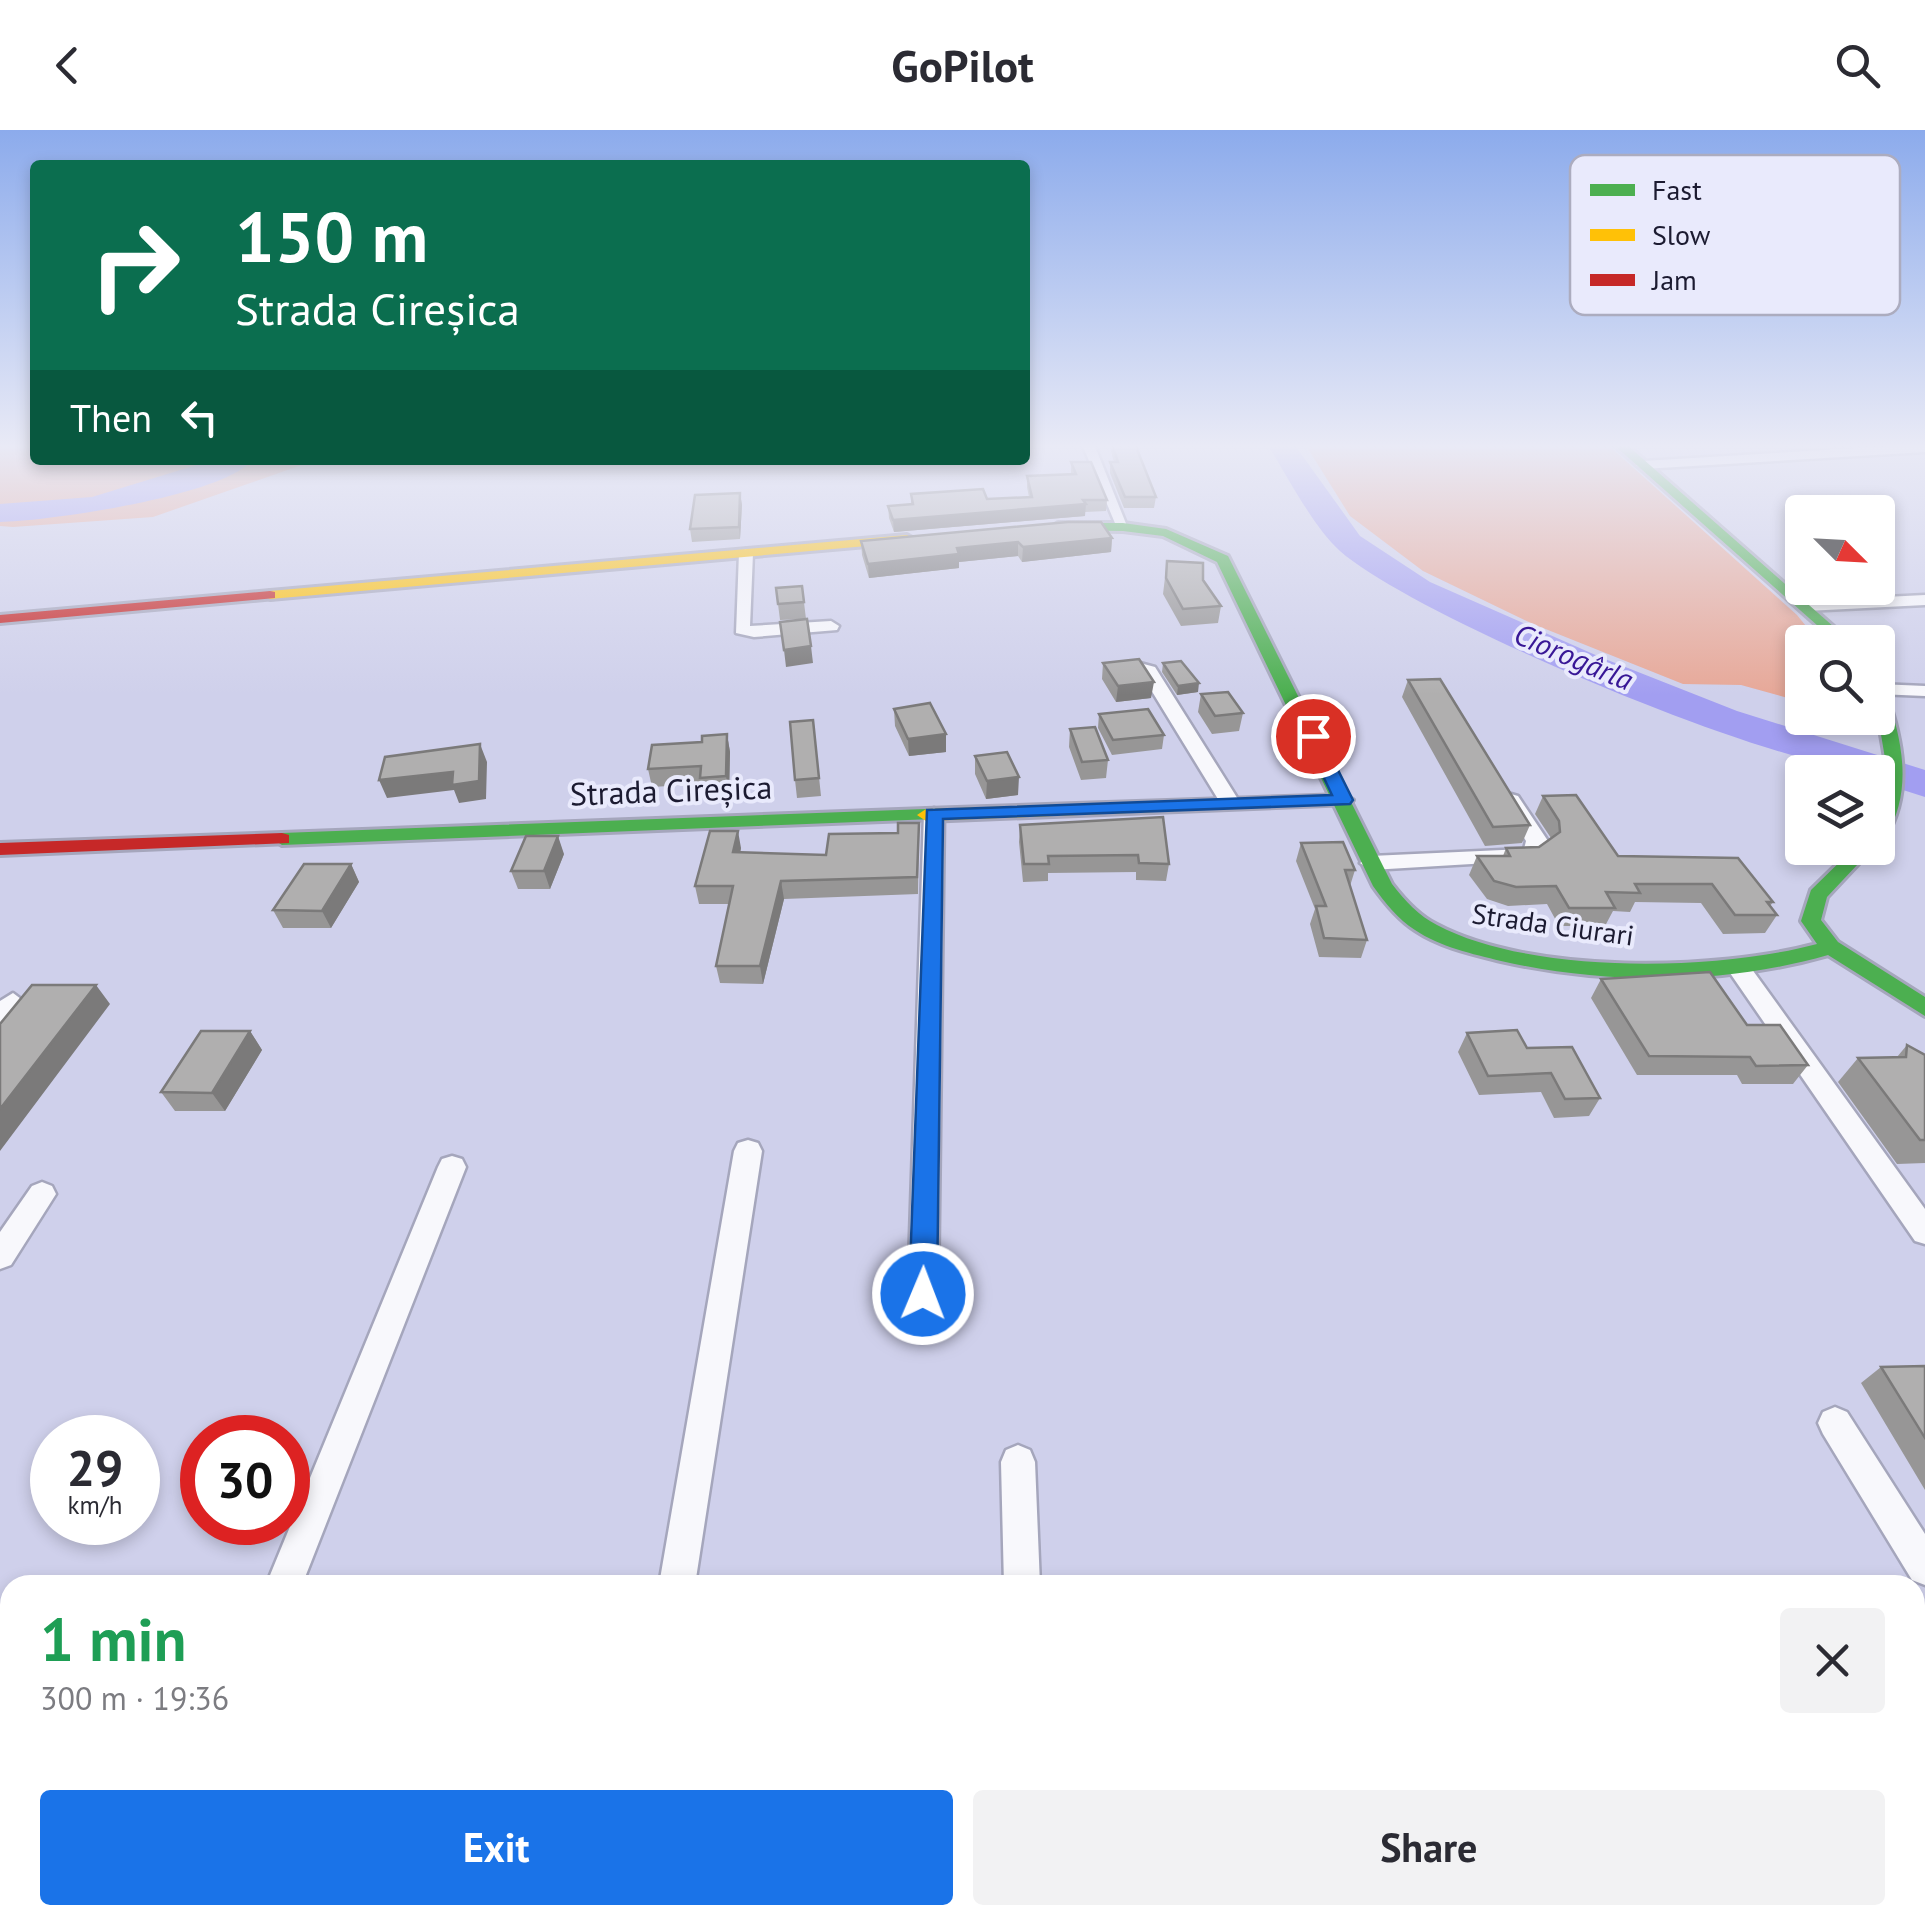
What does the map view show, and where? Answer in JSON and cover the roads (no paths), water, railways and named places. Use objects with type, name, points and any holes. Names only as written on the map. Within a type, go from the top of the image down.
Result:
[{"type":"street","name":"Strada Ciurari","points":[[1044,528],[1124,528],[1176,536],[1208,548],[1223,559],[1344,800],[1371,863],[1407,915],[1442,936],[1468,945],[1583,962],[1738,967],[1779,963],[1831,947]]},
{"type":"street","points":[[1716,528],[1826,625]]},
{"type":"street","points":[[0,619],[930,537]]},
{"type":"street","points":[[746,553],[742,629],[754,632],[831,626]]},
{"type":"street","points":[[1806,606],[1925,600]]},
{"type":"street","points":[[1146,667],[1232,804]]},
{"type":"street","points":[[1895,691],[1925,691]]},
{"type":"street","points":[[1371,863],[1529,855],[1537,850],[1537,841],[1497,778]]},
{"type":"street","name":"Strada Cireșica","points":[[0,849],[1344,800]]},
{"type":"street","points":[[923,1294],[934,814]]},
{"type":"street","points":[[1849,865],[1812,907],[1811,921],[1831,947],[1925,1008]]},
{"type":"street","points":[[1738,967],[1925,1232]]},
{"type":"street","points":[[678,1575],[748,1151]]},
{"type":"street","points":[[288,1575],[452,1167]]},
{"type":"street","points":[[0,1256],[42,1194]]},
{"type":"street","points":[[1835,1422],[1925,1566]]},
{"type":"street","points":[[1018,1462],[1022,1575]]},
{"type":"waterway","name":"Ciorogârla","points":[[1338,528],[1349,543],[1418,589],[1587,665],[1723,719],[1925,784]]}]
